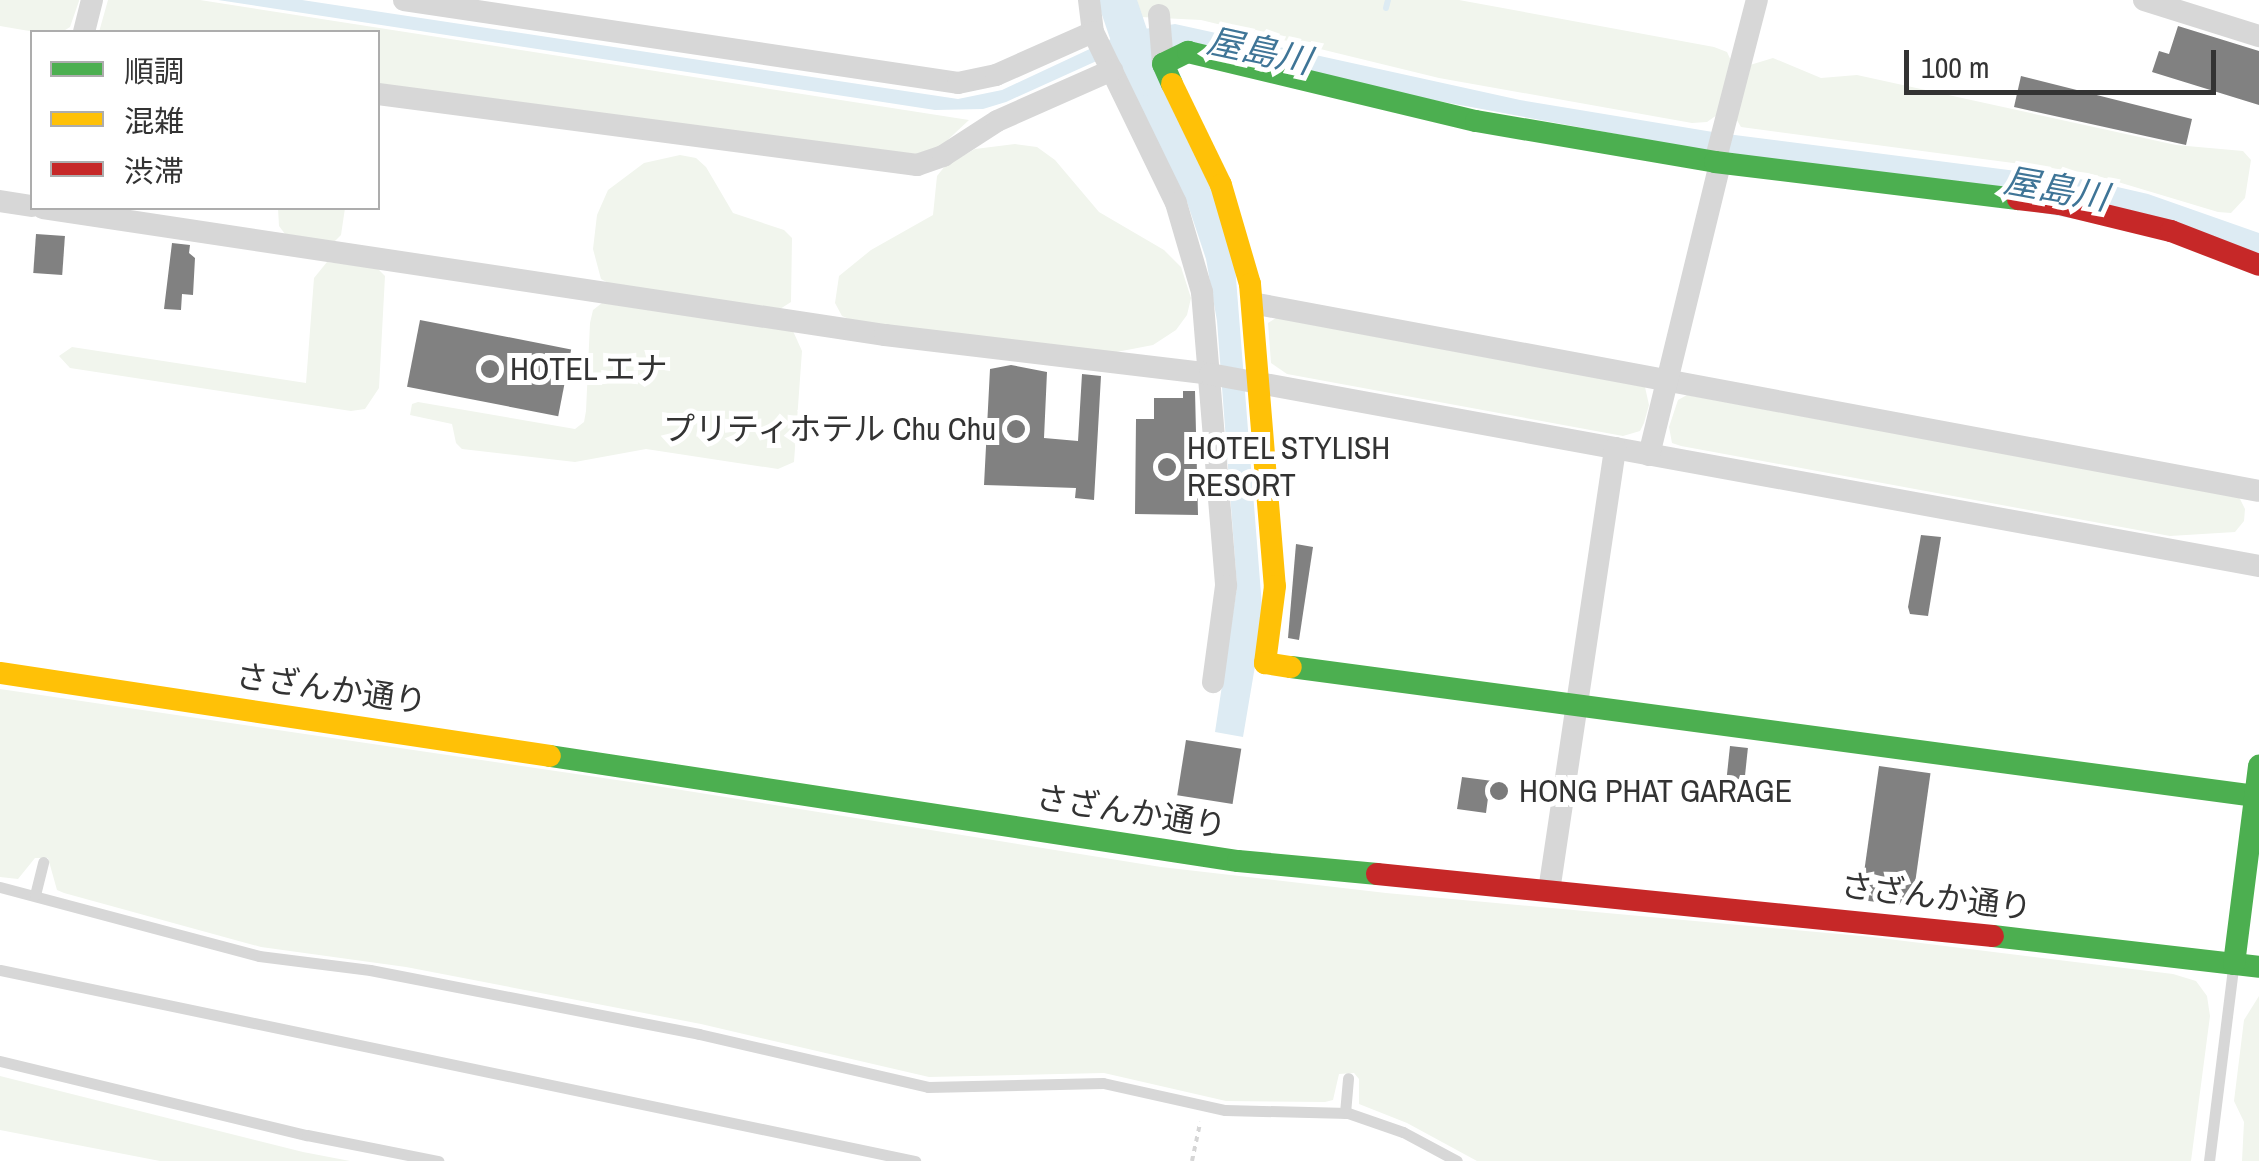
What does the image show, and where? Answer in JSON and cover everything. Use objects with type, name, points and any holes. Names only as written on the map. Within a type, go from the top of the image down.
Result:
[{"type":"street","points":[[84,30],[92,0]]},
{"type":"street","points":[[404,0],[958,84],[996,76],[1096,36]]},
{"type":"street","points":[[1089,0],[1096,36],[1187,232],[1202,292],[1215,375],[1226,586],[1212,682]]},
{"type":"street","points":[[1650,455],[1723,128],[1757,0]]},
{"type":"street","points":[[2144,0],[2259,36]]},
{"type":"street","points":[[1158,18],[1161,58],[1221,184],[1243,250],[1252,304],[1275,586],[1266,663],[2255,796]]},
{"type":"street","points":[[1161,58],[1188,52],[1476,121],[1717,161],[2098,211],[2171,231],[2259,265]]},
{"type":"street","points":[[380,94],[917,166],[944,156],[997,121],[1110,67]]},
{"type":"street","points":[[0,201],[30,206]]},
{"type":"street","points":[[65,210],[886,335],[1215,375],[2259,566]]},
{"type":"street","points":[[1252,304],[2259,491]]},
{"type":"street","points":[[1549,890],[1615,448]]},
{"type":"street","name":"さざんか通り","points":[[0,674],[646,768],[1163,852],[1812,914],[2259,967]]},
{"type":"street","points":[[2234,964],[2259,766]]},
{"type":"lane","points":[[35,895],[43,862]]},
{"type":"lane","points":[[0,887],[259,956],[387,973],[699,1034],[928,1087],[1104,1082],[1225,1110],[1345,1113],[1403,1132],[1457,1161]]},
{"type":"lane","points":[[2208,1161],[2234,964]]},
{"type":"lane","points":[[0,970],[915,1161]]},
{"type":"lane","points":[[0,1060],[307,1135],[438,1161]]},
{"type":"lane","points":[[1345,1113],[1348,1078]]},
{"type":"path","points":[[1192,1161],[1198,1136]]},
{"type":"shaded area","points":[[0,0],[79,0],[70,27],[65,30],[30,31],[0,26]]},
{"type":"shaded area","points":[[108,0],[200,0],[969,120],[939,148],[917,156],[380,85],[380,30],[100,30]]},
{"type":"shaded area","points":[[1127,0],[1459,0],[1714,47],[1727,52],[1732,63],[1717,115],[1707,122],[1692,123],[1439,78],[1201,20],[1141,17]]},
{"type":"shaded area","points":[[1773,58],[1821,78],[1857,75],[2176,145],[2243,151],[2251,160],[2245,198],[2231,213],[2218,212],[2088,173],[1741,127],[1735,117],[1750,65]]},
{"type":"shaded area","points":[[1015,144],[1037,147],[1055,160],[1099,212],[1164,250],[1181,267],[1191,298],[1187,315],[1176,330],[1153,345],[1106,354],[856,322],[842,316],[835,303],[839,276],[871,250],[933,215],[937,176],[945,166],[975,149]]},
{"type":"shaded area","points":[[680,155],[696,158],[706,167],[733,213],[784,230],[792,238],[791,302],[780,309],[614,286],[601,279],[593,249],[597,215],[608,190],[644,163]]},
{"type":"shaded area","points":[[278,210],[345,210],[341,235],[334,242],[285,234],[279,226]]},
{"type":"shaded area","points":[[327,262],[377,268],[385,276],[379,388],[365,409],[351,411],[70,368],[59,356],[72,347],[306,383],[314,278]]},
{"type":"shaded area","points":[[602,303],[793,331],[802,351],[794,462],[778,469],[646,449],[575,462],[462,449],[456,443],[452,424],[410,415],[412,404],[418,402],[575,429],[584,422],[586,411],[590,323],[593,310]]},
{"type":"shaded area","points":[[1276,318],[1645,387],[1649,405],[1640,431],[1623,436],[1287,374],[1271,363],[1268,323]]},
{"type":"shaded area","points":[[1687,395],[2239,497],[2245,509],[2244,521],[2235,532],[2170,536],[1681,446],[1672,443],[1669,427],[1678,400]]},
{"type":"shaded area","points":[[0,689],[644,784],[1161,867],[1386,893],[1872,937],[2173,974],[2196,981],[2207,996],[2210,1016],[2191,1161],[1477,1161],[1407,1123],[1359,1104],[1359,1079],[1354,1073],[1339,1074],[1333,1100],[1325,1102],[1226,1101],[1104,1073],[929,1077],[701,1024],[406,967],[261,947],[64,893],[57,890],[48,858],[35,858],[18,879],[0,877]]},
{"type":"shaded area","points":[[2259,996],[2259,1161],[2242,1161],[2244,1122],[2234,1101],[2244,1020]]},
{"type":"shaded area","points":[[0,1076],[350,1161],[160,1161],[0,1130]]},
{"type":"water","points":[[218,0],[302,0],[958,99],[1002,90],[1126,32],[1175,24],[1520,100],[1719,133],[2087,180],[2148,194],[2259,233],[2259,253],[1152,48],[1148,56],[1213,188],[1234,253],[1263,619],[1243,737],[1215,732],[1237,586],[1217,321],[1206,259],[1186,199],[1101,59],[1006,102],[983,109],[935,110]]},
{"type":"building","points":[[2178,26],[2259,51],[2259,105],[2152,72],[2159,51],[2169,54]]},
{"type":"building","points":[[2021,76],[2192,119],[2186,145],[2014,107]]},
{"type":"building","points":[[36,234],[65,236],[62,275],[33,273]]},
{"type":"building","points":[[172,243],[190,245],[189,253],[195,258],[193,295],[182,294],[181,310],[164,309]]},
{"type":"building","name":"HOTEL エナ","points":[[420,320],[571,349],[558,416],[407,387]]},
{"type":"building","name":"プリティホテル Chu Chu","points":[[1011,365],[1047,372],[1044,438],[1078,441],[1082,374],[1101,376],[1094,500],[1075,498],[1076,488],[984,485],[990,369]]},
{"type":"building","name":"HOTEL STYLISH RESORT","points":[[1183,391],[1195,391],[1198,515],[1135,514],[1136,419],[1154,419],[1154,398],[1183,398]]},
{"type":"building","points":[[1921,535],[1941,537],[1928,616],[1910,614],[1908,607]]},
{"type":"building","points":[[1296,544],[1313,547],[1299,640],[1288,638]]},
{"type":"building","points":[[1186,740],[1241,749],[1233,804],[1177,795]]},
{"type":"building","points":[[1730,746],[1748,748],[1745,780],[1727,778]]},
{"type":"building","points":[[1879,766],[1930,773],[1912,907],[1860,900]]},
{"type":"building","points":[[1462,777],[1508,783],[1506,800],[1488,798],[1486,813],[1457,809]]},
{"type":"waterway","name":"屋島川","points":[[1117,0],[1143,77]]},
{"type":"waterway","points":[[1386,8],[1388,0]]},
{"type":"traffic: fast","points":[[1172,84],[1163,64],[1188,52],[1476,121],[1715,162],[2018,199]]},
{"type":"traffic: fast","points":[[1291,667],[2255,796]]},
{"type":"traffic: fast","points":[[550,756],[1238,861],[1377,874]]},
{"type":"traffic: fast","points":[[2234,964],[2259,766]]},
{"type":"traffic: fast","points":[[1993,936],[2259,967]]},
{"type":"traffic: slow","points":[[1172,84],[1221,185],[1250,284],[1275,586],[1265,663],[1291,667]]},
{"type":"traffic: slow","points":[[0,673],[550,756]]},
{"type":"traffic: jam","points":[[2018,199],[2060,204],[2171,231],[2259,265]]},
{"type":"traffic: jam","points":[[1377,874],[1993,936]]},
{"type":"place","name":"HOTEL エナ","points":[[490,369]]},
{"type":"place","name":"プリティホテル Chu Chu","points":[[1016,429]]},
{"type":"place","name":"HOTEL STYLISH RESORT","points":[[1167,467]]},
{"type":"place","name":"HONG PHAT GARAGE","points":[[1499,791]]}]
